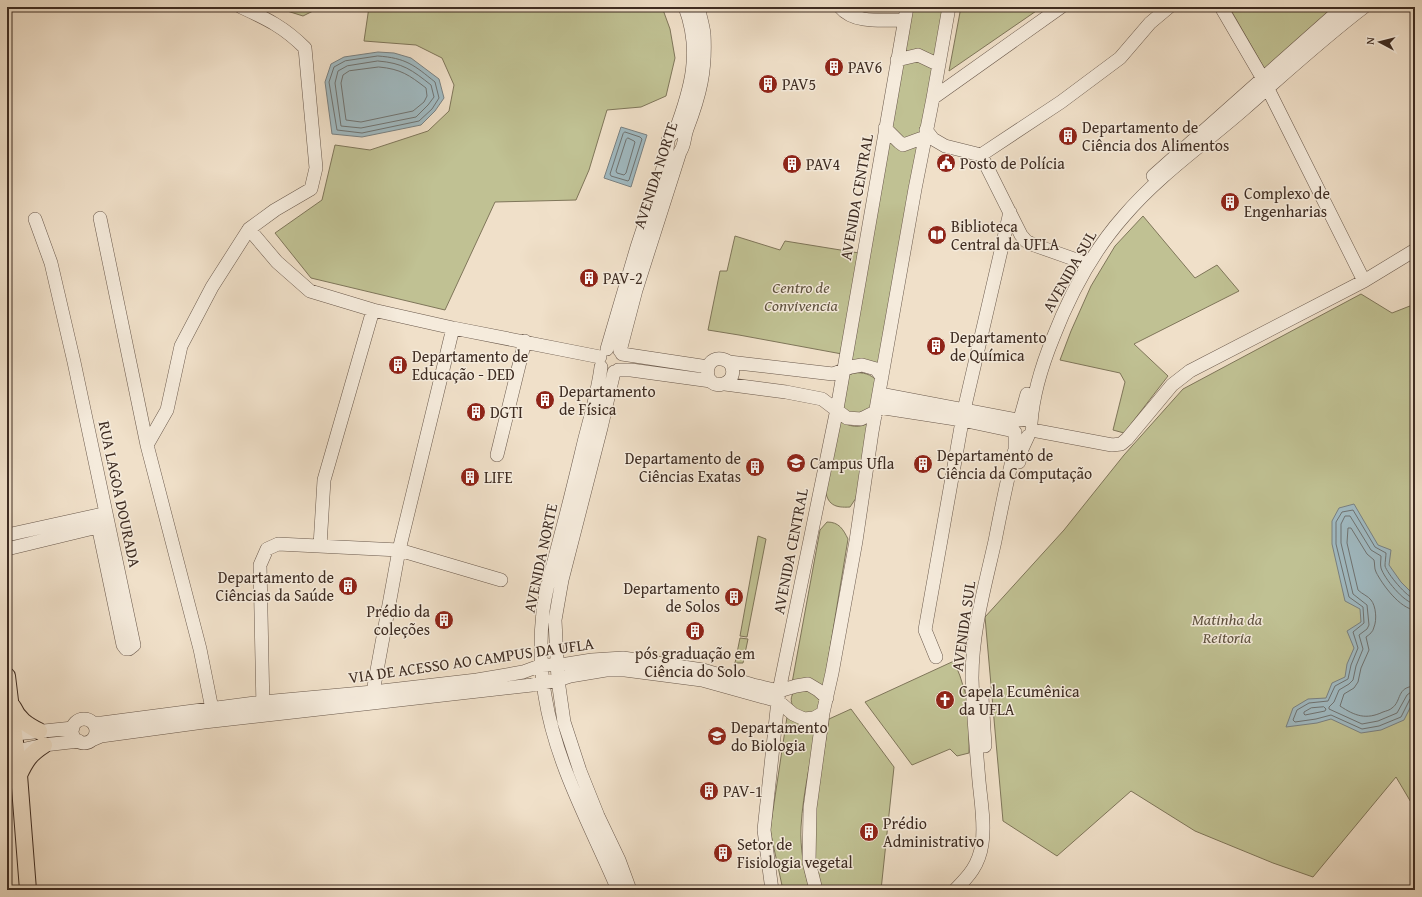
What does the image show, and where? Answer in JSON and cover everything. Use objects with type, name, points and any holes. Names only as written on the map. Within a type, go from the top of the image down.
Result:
[{"type":"main road","points":[[7,676],[15,734],[28,890]]},
{"type":"main road","points":[[11,704],[15,713],[41,738],[25,761],[19,775]]},
{"type":"street","points":[[147,445],[166,410],[181,346],[212,287],[249,229],[276,210],[311,189],[316,168],[305,48],[290,33],[266,18],[241,7]]},
{"type":"street","name":"AVENIDA NORTE","points":[[677,143],[693,74],[694,54],[692,34],[689,17],[685,7]]},
{"type":"street","name":"AVENIDA NORTE","points":[[630,890],[619,860],[598,816],[564,722],[558,680],[555,620],[562,580],[601,428],[612,360],[637,247],[666,159],[677,143],[702,83],[704,33],[698,7]]},
{"type":"street","points":[[840,7],[844,13],[863,20],[905,13]]},
{"type":"street","points":[[816,890],[809,862],[810,808],[823,713],[832,673],[856,541],[872,432],[949,7]]},
{"type":"street","points":[[933,98],[1061,7]]},
{"type":"street","points":[[926,133],[945,146],[981,155],[1061,102],[1120,58],[1150,23],[1169,7]]},
{"type":"street","points":[[1221,7],[1265,84],[1364,281]]},
{"type":"street","name":"AVENIDA SUL","points":[[955,890],[971,874],[979,860],[984,828],[976,744],[972,678],[973,654],[982,597],[1015,449],[1023,427],[1032,410],[1048,352],[1085,263],[1124,216],[1143,196],[1265,84],[1343,7]]},
{"type":"street","name":"AVENIDA SUL","points":[[1265,84],[1364,7]]},
{"type":"street","name":"AVENIDA CENTRAL","points":[[772,890],[764,830],[779,696],[837,409],[905,13]]},
{"type":"street","points":[[897,60],[918,55],[939,65]]},
{"type":"street","points":[[885,128],[903,145],[926,133]]},
{"type":"street","points":[[981,155],[1021,235],[1026,241],[1085,263]]},
{"type":"street","points":[[936,656],[925,630],[963,415],[1010,212]]},
{"type":"street","points":[[100,218],[147,445],[200,648],[212,709]]},
{"type":"street","name":"RUA LAGOA DOURADA","points":[[35,219],[51,262],[102,520],[123,644],[126,649],[129,649],[134,646],[102,520]]},
{"type":"street","points":[[249,229],[277,262],[310,291],[373,310],[453,328],[612,360],[708,367]]},
{"type":"street","points":[[612,360],[631,370],[711,381],[720,385],[725,384],[786,392],[822,399],[847,418],[861,419],[878,404],[963,415],[1112,445],[1121,444],[1127,439],[1172,385],[1190,371],[1364,281],[1415,250]]},
{"type":"street","points":[[320,546],[324,480],[373,310]]},
{"type":"street","points":[[373,692],[399,550],[453,328]]},
{"type":"street","points":[[497,455],[525,342]]},
{"type":"street","points":[[711,381],[707,374],[708,367],[712,361],[720,358],[729,362],[833,374],[844,371],[851,366],[867,365],[876,369],[882,377]]},
{"type":"street","name":"AVENIDA NORTE","points":[[612,360],[589,425],[549,581],[544,611],[542,665],[543,683],[550,723],[569,779],[618,890]]},
{"type":"street","points":[[725,384],[732,378],[733,374],[729,362]]},
{"type":"street","name":"AVENIDA SUL","points":[[965,890],[981,871],[986,859],[989,843],[990,817],[981,682],[982,642],[985,617],[1022,449],[1023,427]]},
{"type":"street","points":[[7,535],[102,520]]},
{"type":"street","points":[[7,549],[28,544],[102,520]]},
{"type":"street","points":[[26,531],[28,544]]},
{"type":"street","points":[[263,715],[260,565],[267,549],[278,544],[399,550],[501,580]]},
{"type":"street","name":"VIA DE ACESSO AO CAMPUS DA UFLA","points":[[93,723],[263,702],[373,692],[476,680],[523,672],[542,665],[623,658],[704,670],[753,685],[779,696]]},
{"type":"street","name":"VIA DE ACESSO AO CAMPUS DA UFLA","points":[[94,739],[101,736],[196,723],[543,683],[570,676],[606,670],[625,670],[702,680],[779,696]]},
{"type":"street","points":[[823,713],[814,718],[804,719],[793,714],[779,696],[796,686],[808,684],[827,698]]},
{"type":"street","points":[[15,734],[41,738],[86,743],[94,739],[96,731],[93,723],[88,720],[81,720],[73,728],[41,738],[16,751]]},
{"type":"street","points":[[73,728],[73,735],[79,742]]},
{"type":"green space","points":[[286,7],[321,7],[303,16],[284,10]]},
{"type":"green space","points":[[369,7],[432,7],[449,11],[455,7],[662,7],[670,29],[675,58],[666,96],[641,107],[607,110],[589,170],[576,200],[495,202],[445,310],[311,278],[275,233],[322,200],[335,145],[370,150],[428,131],[449,111],[454,85],[442,58],[416,45],[364,41]]},
{"type":"green space","points":[[910,7],[946,7],[937,61],[902,56]]},
{"type":"green space","points":[[961,7],[1042,7],[949,71]]},
{"type":"green space","points":[[1229,7],[1340,7],[1266,71]]},
{"type":"green space","points":[[921,59],[936,67],[922,134],[903,142],[890,127],[901,63]]},
{"type":"green space","points":[[888,136],[921,141],[879,367],[851,364]]},
{"type":"green space","points":[[1143,216],[1195,278],[1217,265],[1239,291],[1134,344],[1168,376],[1124,433],[1113,430],[1125,382],[1120,373],[1060,360],[1091,286],[1115,246]]},
{"type":"green space","name":"Centro de Convivencia","points":[[735,236],[780,250],[785,241],[859,253],[842,354],[708,330],[720,271],[727,271]]},
{"type":"green space","name":"Matinha da Reitoria","points":[[1361,294],[1392,313],[1415,304],[1415,809],[1396,777],[1313,877],[1273,863],[1195,831],[1131,791],[1057,856],[1003,821],[985,617],[1064,530],[1124,455],[1183,389]]},
{"type":"green space","points":[[854,373],[867,374],[877,381],[873,409],[865,413],[852,414],[843,408],[849,375]]},
{"type":"green space","points":[[838,420],[854,426],[862,426],[870,422],[856,498],[850,507],[836,506],[830,502],[825,488]]},
{"type":"green space","points":[[827,522],[838,525],[848,539],[823,691],[792,683],[820,530]]},
{"type":"green space","points":[[758,536],[766,539],[747,637],[740,636]]},
{"type":"green space","points":[[740,638],[748,639],[743,663],[735,663]]},
{"type":"green space","points":[[954,661],[969,705],[969,753],[957,756],[950,749],[912,765],[865,702]]},
{"type":"green space","points":[[802,688],[813,692],[821,702],[814,715],[795,712],[791,698],[794,692]]},
{"type":"green space","points":[[851,709],[894,767],[881,890],[822,890],[815,864],[815,808],[829,719]]},
{"type":"green space","points":[[787,717],[818,721],[806,787],[801,827],[803,859],[810,890],[783,890],[770,830]]},
{"type":"water","points":[[378,52],[394,53],[411,58],[439,79],[444,98],[435,111],[421,125],[362,137],[332,134],[325,82],[331,64],[344,57]]},
{"type":"water","points":[[621,127],[647,135],[631,187],[604,178]]},
{"type":"water","points":[[1354,504],[1378,545],[1391,550],[1389,565],[1401,582],[1415,596],[1415,698],[1404,720],[1381,730],[1361,733],[1331,719],[1317,723],[1286,727],[1293,708],[1308,699],[1326,698],[1332,683],[1345,677],[1347,664],[1354,648],[1347,631],[1361,622],[1360,609],[1345,601],[1332,544],[1332,521],[1339,508]]},
{"type":"place","name":"PAV6","points":[[834,67]]},
{"type":"place","name":"PAV5","points":[[768,84]]},
{"type":"place","name":"Departamento de Ciência dos Alimentos","points":[[1068,136]]},
{"type":"place","name":"Posto de Polícia","points":[[946,163]]},
{"type":"place","name":"PAV4","points":[[792,164]]},
{"type":"place","name":"Complexo de Engenharias","points":[[1230,202]]},
{"type":"place","name":"Biblioteca Central da UFLA","points":[[937,235]]},
{"type":"place","name":"PAV-2","points":[[589,278]]},
{"type":"place","name":"Departamento de Química","points":[[936,346]]},
{"type":"place","name":"Departamento de Educação - DED","points":[[398,365]]},
{"type":"place","name":"Departamento de Física","points":[[545,400]]},
{"type":"place","name":"DGTI","points":[[476,412]]},
{"type":"place","name":"Campus Ufla","points":[[796,463]]},
{"type":"place","name":"Departamento de Ciência da Computação","points":[[923,464]]},
{"type":"place","name":"Departamento de Ciências Exatas","points":[[755,467]]},
{"type":"place","name":"LIFE","points":[[470,477]]},
{"type":"place","name":"Departamento de Ciências da Saúde","points":[[348,586]]},
{"type":"place","name":"Departamento de Solos","points":[[734,597]]},
{"type":"place","name":"Prédio da coleções","points":[[444,620]]},
{"type":"place","name":"pós graduação em Ciência do Solo","points":[[695,631]]},
{"type":"place","name":"Capela Ecumênica da UFLA","points":[[945,700]]},
{"type":"place","name":"Departamento do Biologia","points":[[717,736]]},
{"type":"place","name":"PAV-1","points":[[709,791]]},
{"type":"place","name":"Prédio Administrativo","points":[[869,832]]},
{"type":"place","name":"Setor de Fisiologia vegetal","points":[[723,853]]}]
